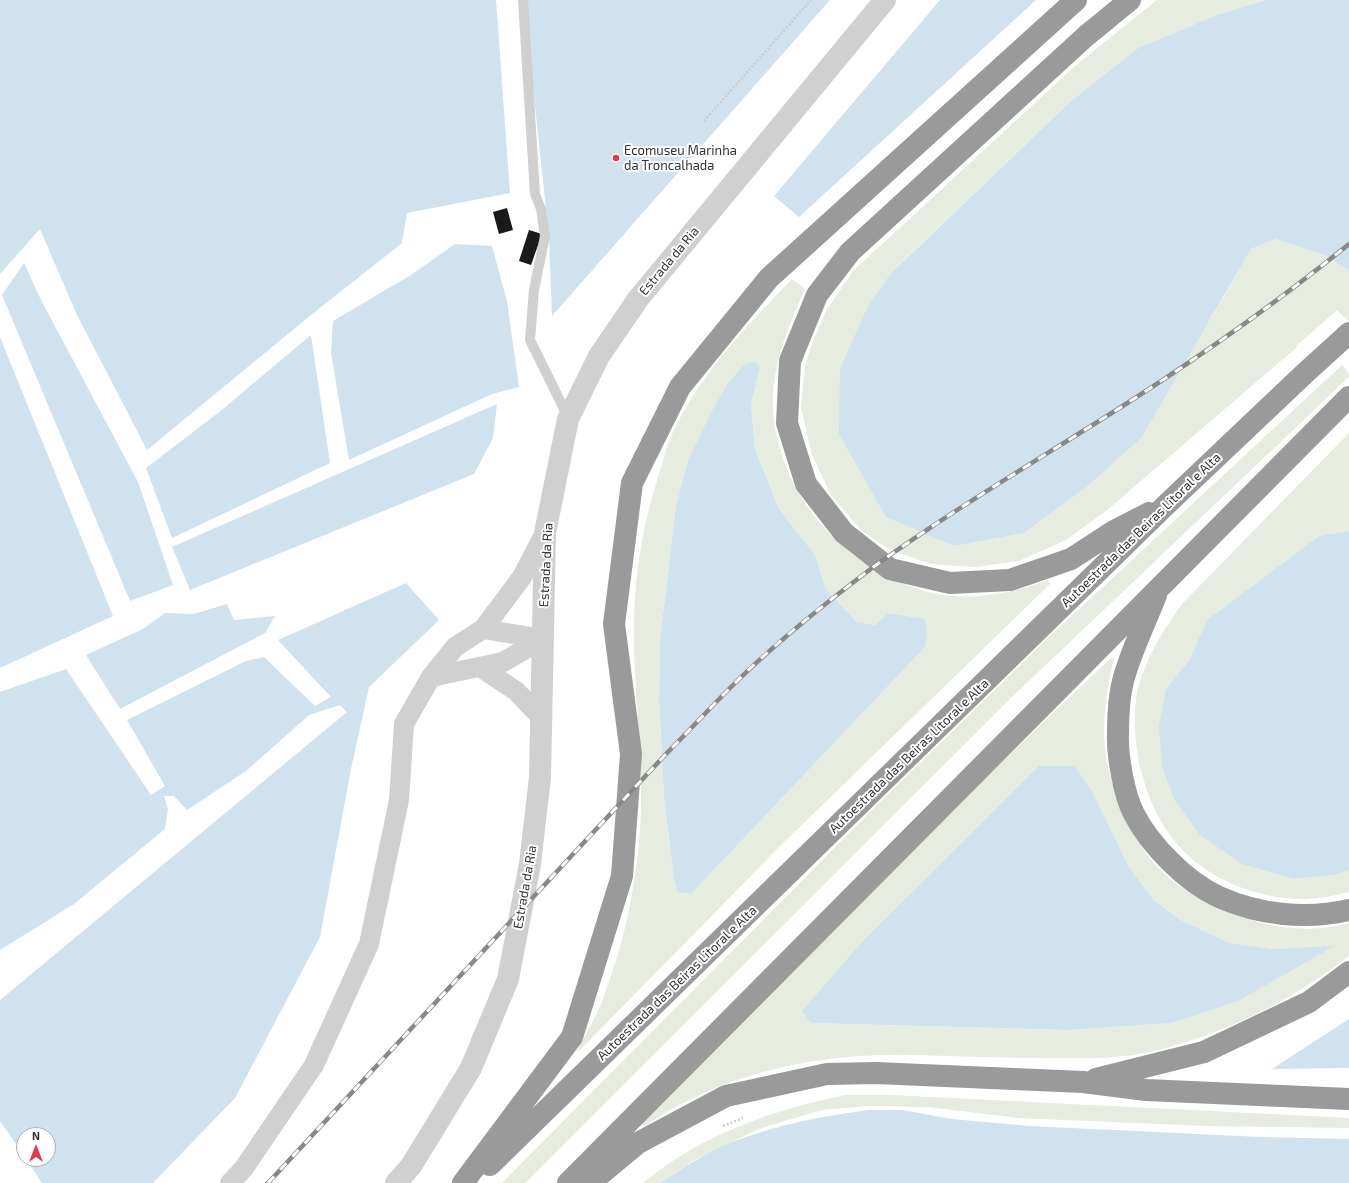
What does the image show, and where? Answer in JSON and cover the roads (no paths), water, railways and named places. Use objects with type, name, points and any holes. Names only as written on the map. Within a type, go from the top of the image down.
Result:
[{"type":"highway","points":[[463,1183],[572,1037],[622,876],[631,754],[614,624],[632,483],[680,387],[769,278],[1076,0]]},
{"type":"highway","points":[[1130,0],[1064,56],[850,252],[817,295],[790,360],[787,423],[806,484],[844,533],[890,569],[950,583],[1010,580],[1071,559],[1114,531],[1168,503]]},
{"type":"highway","name":"Autoestrada das Beiras Litoral e Alta","points":[[472,1183],[1168,503],[1303,375],[1349,334]]},
{"type":"highway","points":[[568,1183],[1343,403]]},
{"type":"highway","points":[[1159,587],[1124,675],[1120,700],[1118,736],[1122,776],[1133,813],[1155,846],[1186,875],[1218,897],[1248,908],[1288,915],[1326,915],[1349,910]]},
{"type":"highway","points":[[1083,1082],[1204,1052],[1309,1002],[1349,972]]},
{"type":"highway","points":[[590,1183],[638,1144],[726,1096],[827,1074],[876,1073],[1083,1082],[1146,1090],[1349,1099]]},
{"type":"street","name":"Estrada da Ria","points":[[396,1183],[411,1166],[471,1068],[508,979],[530,864],[540,777],[545,533],[568,419],[599,356],[638,299],[885,0]]},
{"type":"street","points":[[230,1183],[244,1168],[314,1065],[369,944],[399,800],[404,724],[431,677],[455,647],[483,629],[522,577],[545,533]]},
{"type":"street","points":[[483,629],[543,639]]},
{"type":"street","points":[[431,677],[502,662],[543,639]]},
{"type":"street","points":[[480,666],[516,691],[542,718]]},
{"type":"lane","points":[[523,0],[534,194],[541,209],[545,236],[534,290],[530,340],[568,419]]},
{"type":"water","points":[[0,0],[496,0],[510,193],[407,213],[402,243],[311,315],[147,450],[77,315],[40,229],[0,274]]},
{"type":"water","name":"Ecomuseu Marinha da Troncalhada","points":[[527,0],[830,0],[552,316],[549,237],[532,78]]},
{"type":"water","points":[[940,0],[1036,0],[799,217],[774,196]]},
{"type":"water","points":[[1266,0],[1349,0],[1349,271],[1327,256],[1275,239],[1251,249],[1141,438],[1084,489],[1024,533],[955,546],[886,517],[839,434],[840,369],[868,306],[890,274],[1071,101],[1138,48],[1219,14]]},
{"type":"water","points":[[455,244],[492,246],[507,301],[519,387],[492,394],[349,460],[331,353],[333,321],[411,275]]},
{"type":"water","points":[[24,263],[41,300],[138,482],[173,585],[130,601],[2,295]]},
{"type":"water","points":[[311,335],[330,463],[172,538],[146,468],[218,413]]},
{"type":"water","points":[[0,337],[113,616],[0,668]]},
{"type":"water","points":[[750,362],[757,363],[760,368],[751,405],[755,449],[779,509],[815,555],[826,589],[857,622],[875,625],[888,613],[925,619],[927,636],[925,647],[691,894],[677,892],[674,880],[664,797],[659,700],[660,640],[676,506],[688,460],[726,386],[742,367]]},
{"type":"water","points":[[497,404],[493,438],[474,474],[190,590],[172,547]]},
{"type":"water","points":[[1349,531],[1349,870],[1335,875],[1293,879],[1242,864],[1200,835],[1174,799],[1162,766],[1159,726],[1166,689],[1189,660],[1207,620],[1319,536]]},
{"type":"water","points":[[406,583],[439,620],[369,687],[351,769],[320,937],[235,1098],[153,1183],[42,1183],[31,1167],[56,1167],[56,1127],[16,1127],[16,1144],[0,1121],[0,1000],[347,712],[340,705],[309,715],[246,771],[187,810],[174,796],[164,796],[168,809],[165,829],[74,904],[0,950],[0,692],[66,669],[151,795],[165,786],[127,720],[246,661],[264,657],[315,706],[331,697],[278,640]]},
{"type":"water","points":[[227,604],[234,620],[275,616],[265,633],[120,709],[86,655],[143,629],[165,613],[194,614]]},
{"type":"water","points":[[1039,766],[1075,766],[1092,791],[1129,867],[1153,899],[1179,919],[1229,943],[1273,949],[1334,946],[1238,1001],[1172,1023],[1070,1030],[811,1023],[802,1011],[862,942]]},
{"type":"water","points":[[1349,1019],[1349,1068],[1272,1069]]},
{"type":"water","points":[[869,1110],[902,1110],[952,1119],[1029,1126],[1261,1137],[1349,1139],[1349,1183],[660,1183],[713,1151],[749,1136],[799,1122]]},
{"type":"railway","points":[[268,1183],[665,755],[747,671],[782,640],[872,568],[903,546],[935,524],[1186,365],[1269,306],[1349,244]]},
{"type":"place","name":"Ecomuseu Marinha da Troncalhada","points":[[616,158]]}]
